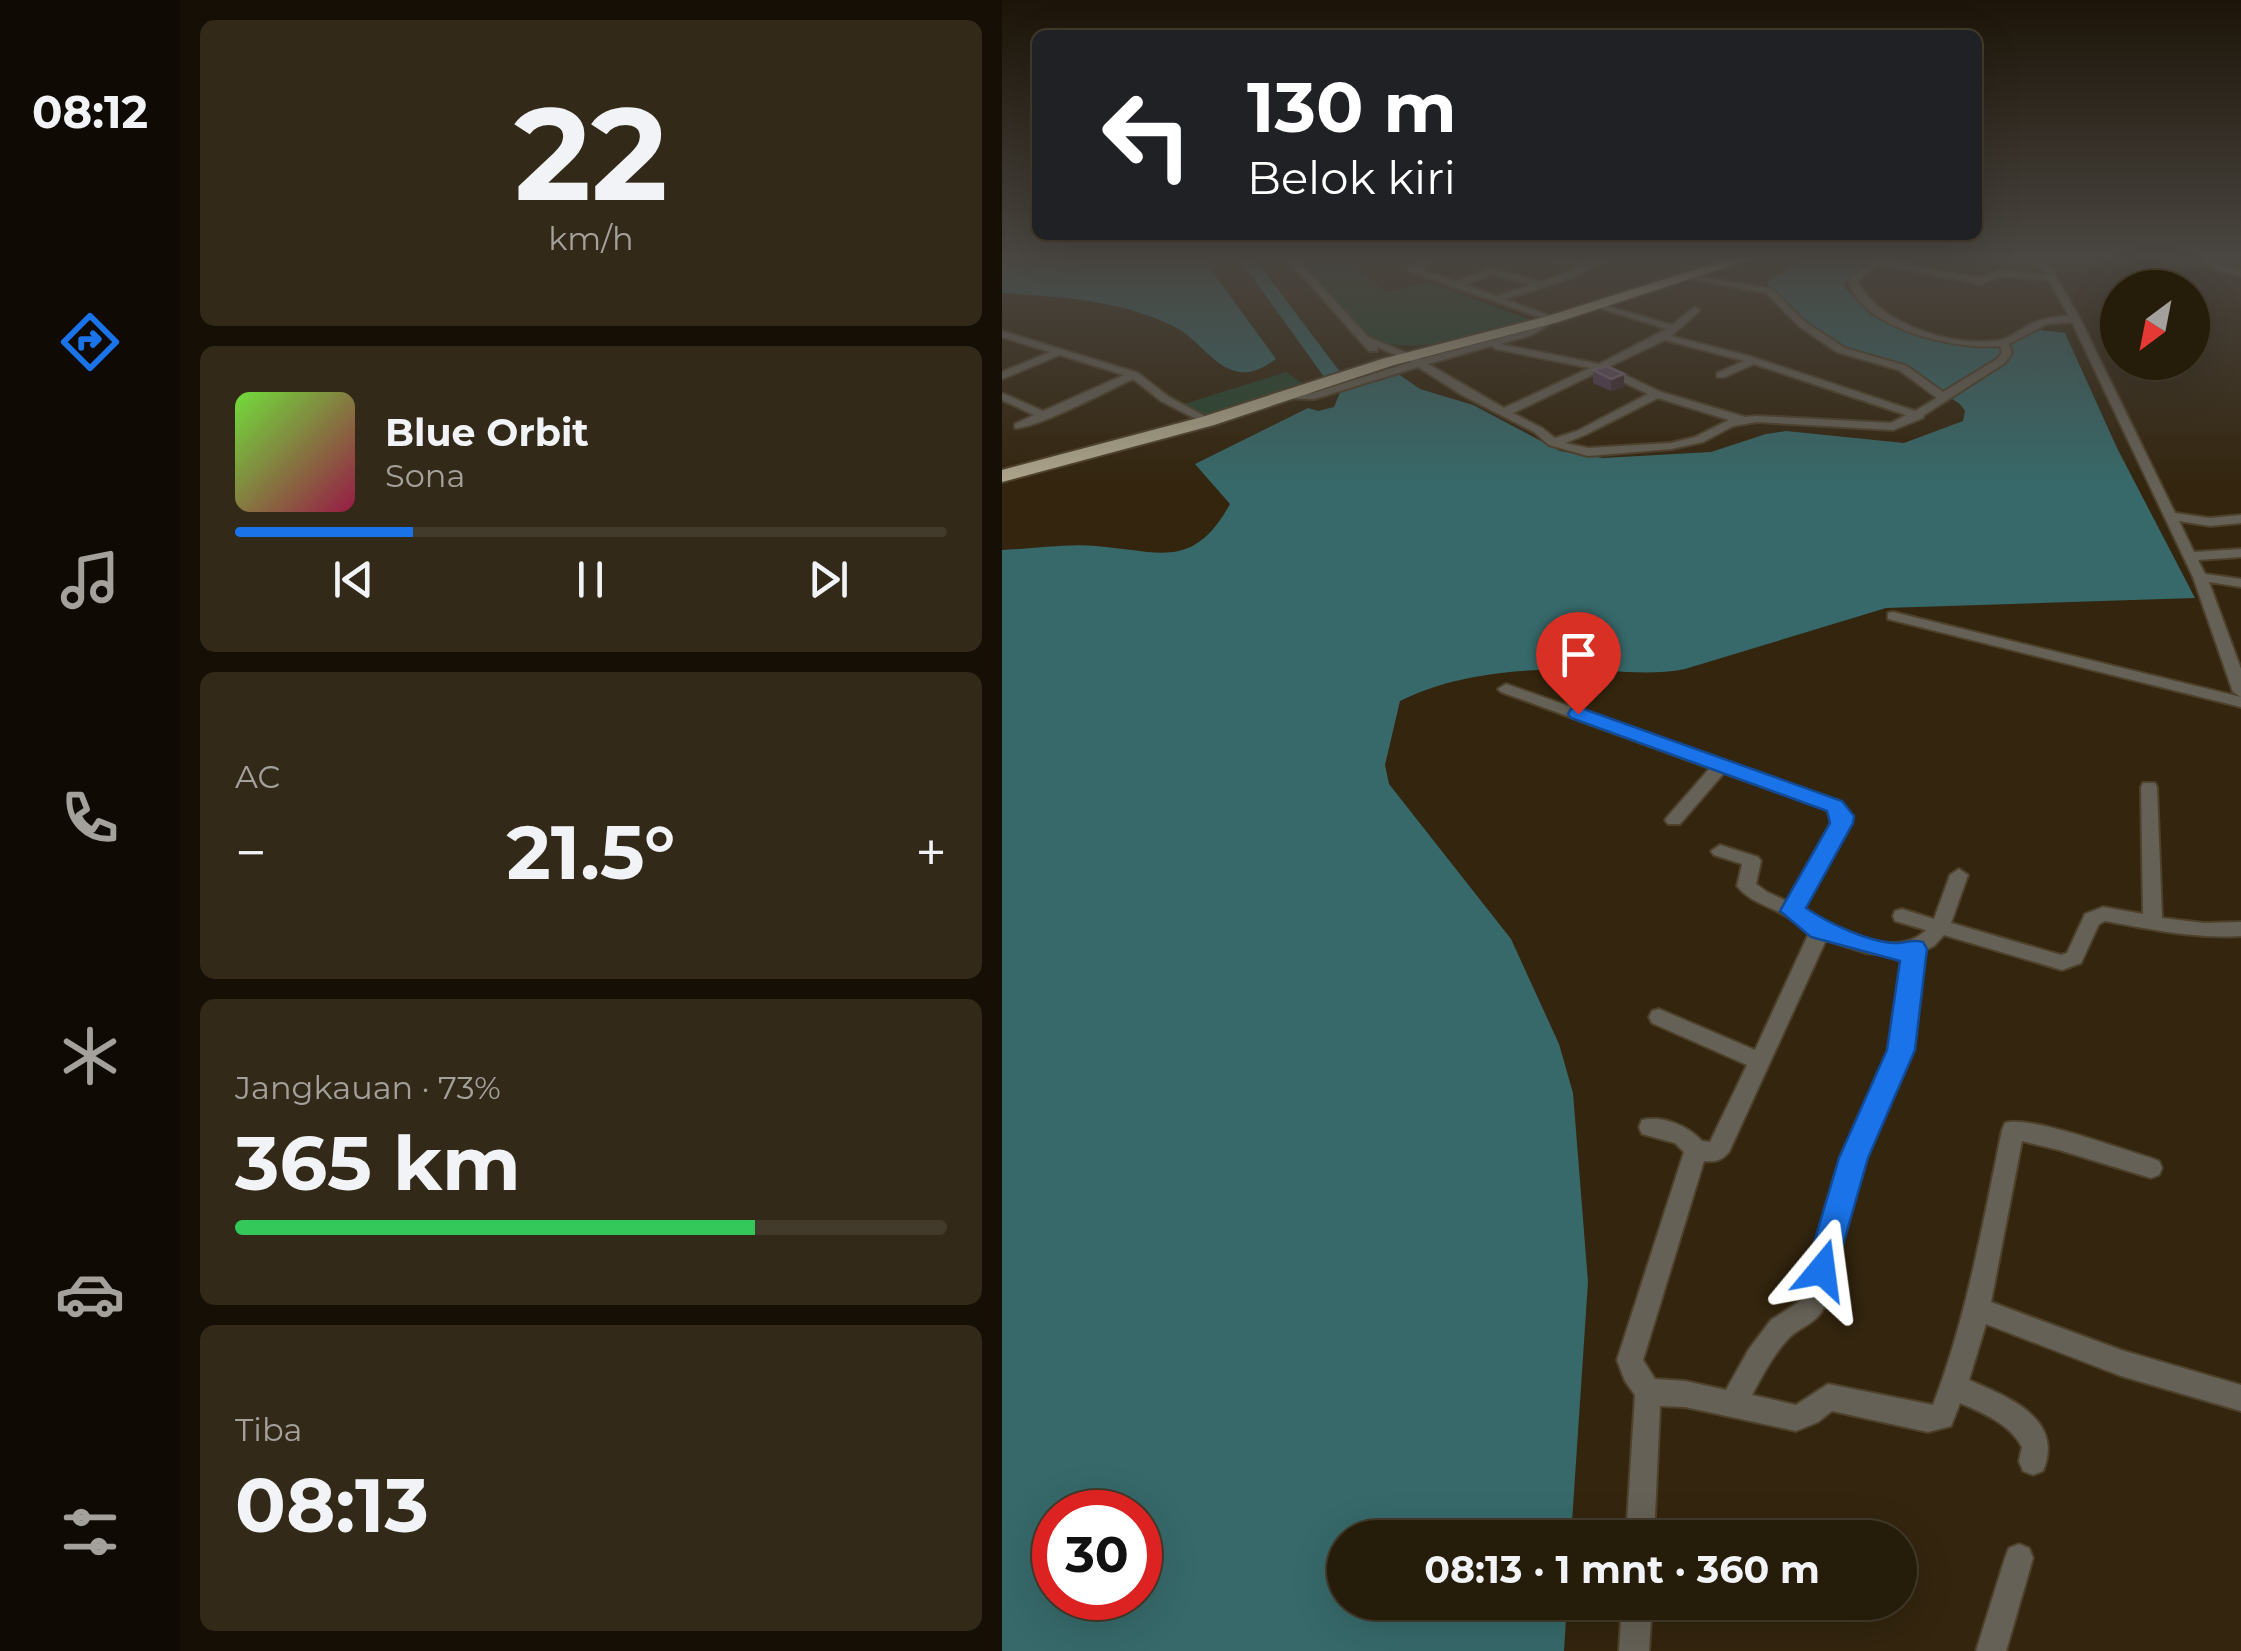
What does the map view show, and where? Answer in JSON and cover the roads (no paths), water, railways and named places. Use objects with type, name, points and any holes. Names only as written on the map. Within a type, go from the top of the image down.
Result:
[{"type":"highway","points":[[1002,476],[1320,390],[1506,333]]},
{"type":"street","points":[[1361,333],[1399,363],[1538,430],[1553,444],[1588,452],[1671,446],[1699,440],[1742,420]]},
{"type":"street","points":[[1368,340],[1399,363],[1529,333]]},
{"type":"street","points":[[1669,333],[1919,416]]},
{"type":"street","points":[[1503,413],[1669,333]]},
{"type":"street","points":[[1816,333],[1851,355],[1903,368],[1943,396]]},
{"type":"street","points":[[1930,333],[1944,338],[2004,343],[2022,333]]},
{"type":"street","points":[[2082,333],[2200,577],[2240,692]]},
{"type":"street","points":[[1003,334],[1134,374],[1164,398],[1208,421]]},
{"type":"street","points":[[1490,345],[1599,367],[1663,396],[1742,420],[1891,427],[1919,416],[1939,404],[1943,396],[2002,361],[2007,353],[2004,343]]},
{"type":"street","points":[[1002,376],[1060,352]]},
{"type":"street","points":[[1721,375],[1753,361]]},
{"type":"street","points":[[1019,426],[1134,374]]},
{"type":"street","points":[[1553,444],[1689,386]]},
{"type":"street","points":[[1828,398],[1844,389]]},
{"type":"street","points":[[1004,399],[1044,416]]},
{"type":"street","points":[[2171,516],[2210,522],[2240,519]]},
{"type":"street","points":[[2190,556],[2240,553]]},
{"type":"street","points":[[2200,577],[2240,584]]},
{"type":"street","points":[[1893,616],[2240,702]]},
{"type":"street","points":[[1506,688],[1722,764],[1840,811],[1841,823],[1792,911]]},
{"type":"street","points":[[1674,820],[1722,764]]},
{"type":"street","points":[[2149,787],[2153,925]]},
{"type":"street","points":[[1720,851],[1752,860],[1746,886],[1760,898],[1792,911],[1820,931],[1896,952],[1914,949],[1938,929],[1959,875]]},
{"type":"street","points":[[1902,916],[2062,963],[2074,958],[2092,919],[2103,914],[2208,933],[2240,929]]},
{"type":"street","points":[[1650,1128],[1682,1134],[1696,1150],[1715,1152],[1820,931]]},
{"type":"street","points":[[1733,1404],[1758,1358],[1780,1330],[1812,1308],[1854,1158],[1901,1050],[1914,949]]},
{"type":"street","points":[[1658,1017],[1759,1061]]},
{"type":"street","points":[[1648,1392],[1796,1418],[1809,1414],[1828,1397],[1933,1419],[1946,1414],[1977,1309],[2013,1130],[2150,1168]]},
{"type":"street","points":[[1641,1520],[1648,1392],[1634,1372],[1632,1346],[1696,1150]]},
{"type":"street","points":[[1977,1309],[2121,1363],[2240,1398]]},
{"type":"street","points":[[1955,1387],[2007,1413],[2035,1435],[2038,1449],[2033,1461]]},
{"type":"street","points":[[1991,1651],[2020,1558]]},
{"type":"street","points":[[1634,1651],[1636,1620]]},
{"type":"water","points":[[1185,333],[1257,333],[1276,359],[1254,371],[1240,372],[1214,359]]},
{"type":"water","points":[[1821,333],[1920,333],[1993,348],[2032,333],[2065,333],[2117,448],[2195,598],[1886,608],[1685,669],[1503,673],[1440,685],[1400,701],[1385,765],[1389,784],[1511,939],[1559,1044],[1573,1093],[1588,1282],[1572,1520],[1327,1520],[1327,1620],[1566,1620],[1564,1651],[1002,1651],[1002,550],[1085,545],[1156,553],[1188,548],[1202,540],[1230,504],[1195,464],[1308,408],[1318,411],[1334,407],[1342,388],[1394,371],[1420,389],[1473,405],[1560,451],[1603,458],[1711,452],[1786,431],[1904,443],[1963,421],[1965,411],[1960,404],[1905,368],[1848,350]]},
{"type":"waterway","points":[[1302,333],[1342,388]]}]
